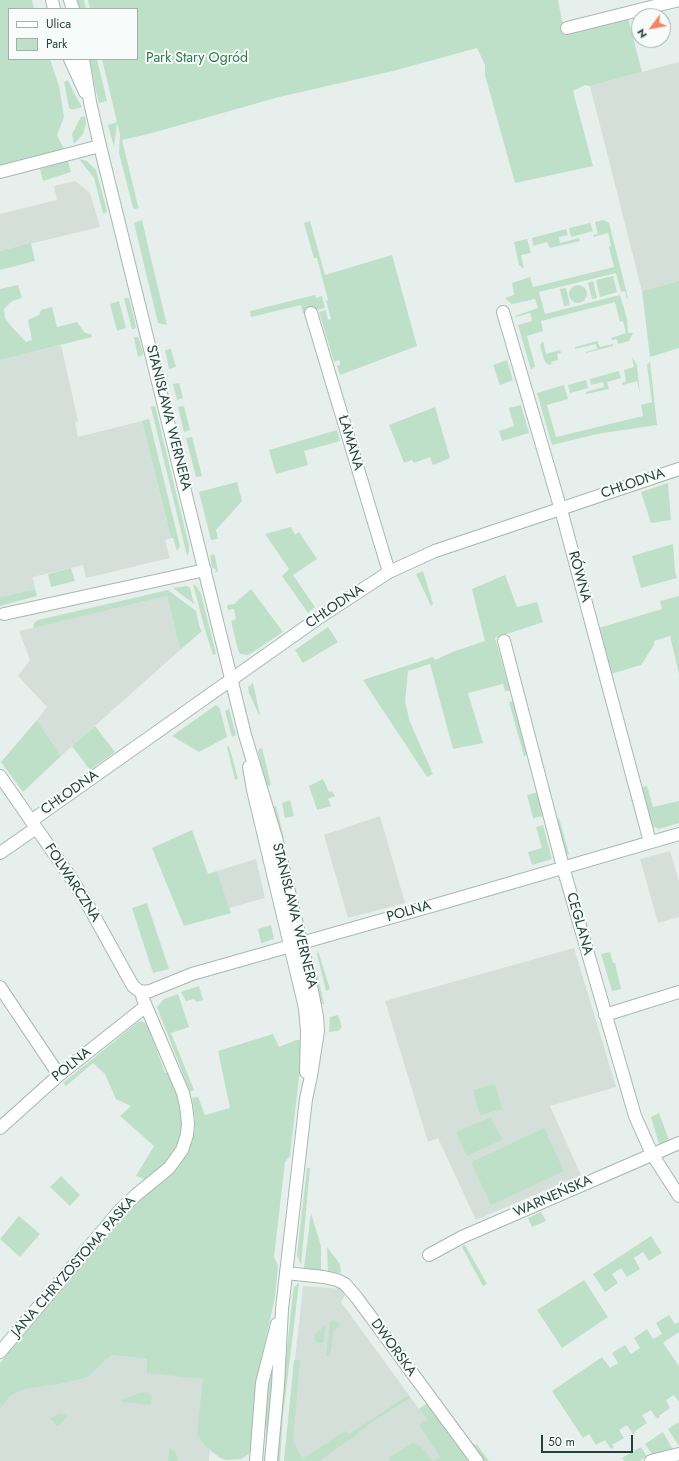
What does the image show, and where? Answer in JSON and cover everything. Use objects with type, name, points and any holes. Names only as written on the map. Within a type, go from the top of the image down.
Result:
[{"type":"street","points":[[567,28],[679,0]]},
{"type":"street","name":"STANISŁAWA WERNERA","points":[[70,60],[90,102]]},
{"type":"street","name":"STANISŁAWA WERNERA","points":[[83,60],[90,102],[100,146],[245,735],[253,790],[296,944],[304,1001],[306,1019],[306,1100],[282,1309],[278,1385],[271,1461]]},
{"type":"street","points":[[0,172],[100,146]]},
{"type":"street","name":"RÓWNA","points":[[503,312],[561,509],[650,842]]},
{"type":"street","name":"ŁAMANA","points":[[311,313],[389,572]]},
{"type":"street","name":"CHŁODNA","points":[[0,852],[33,824],[231,680],[317,619],[389,572],[435,551],[679,469]]},
{"type":"street","points":[[4,614],[205,570]]},
{"type":"street","name":"CEGLANA","points":[[504,641],[563,867],[605,1015],[636,1116],[652,1154],[679,1196]]},
{"type":"street","name":"FOLWARCZNA","points":[[0,776],[88,904],[129,979],[134,986],[141,991]]},
{"type":"street","name":"POLNA","points":[[141,991],[150,991],[192,974],[679,834]]},
{"type":"street","points":[[0,987],[59,1075]]},
{"type":"street","name":"JANA CHRYZOSTOMA PASKA","points":[[0,1352],[121,1209],[169,1168],[182,1150],[187,1135],[188,1123],[183,1094],[141,991]]},
{"type":"street","points":[[605,1015],[679,992]]},
{"type":"street","name":"POLNA","points":[[0,1128],[59,1075],[146,1006]]},
{"type":"street","name":"WARNEŃSKA","points":[[429,1255],[462,1237],[679,1143]]},
{"type":"street","name":"DWORSKA","points":[[286,1273],[324,1277],[337,1280],[345,1284],[357,1298],[477,1461]]},
{"type":"street","name":"STANISŁAWA WERNERA","points":[[256,1461],[262,1383],[282,1309]]},
{"type":"street","points":[[651,1461],[679,1454]]},
{"type":"shaded area","points":[[679,62],[679,281],[642,291],[590,86]]},
{"type":"shaded area","points":[[75,181],[90,193],[100,227],[0,251],[0,214],[57,200],[54,186]]},
{"type":"shaded area","points":[[61,345],[78,421],[75,422],[78,437],[142,421],[171,538],[165,540],[170,558],[86,578],[83,565],[33,577],[35,589],[0,597],[0,360]]},
{"type":"shaded area","points":[[167,596],[180,650],[61,756],[37,720],[47,707],[18,676],[30,660],[19,631]]},
{"type":"shaded area","points":[[380,816],[405,903],[348,918],[324,835]]},
{"type":"shaded area","points":[[670,851],[679,881],[679,917],[658,923],[640,859]]},
{"type":"shaded area","points":[[256,859],[265,898],[229,908],[217,871]]},
{"type":"shaded area","points":[[574,948],[616,1087],[550,1106],[581,1175],[476,1220],[438,1138],[428,1142],[385,1001]]},
{"type":"shaded area","points":[[303,1286],[344,1289],[345,1294],[341,1302],[427,1420],[448,1461],[284,1461]]},
{"type":"shaded area","points":[[112,1355],[148,1359],[208,1374],[209,1461],[0,1461],[0,1409],[9,1396],[25,1389],[88,1377]]},
{"type":"green space","points":[[0,0],[32,0],[34,8],[8,8],[8,60],[50,60],[59,86],[64,117],[57,135],[64,149],[0,166]]},
{"type":"green space","points":[[75,0],[84,0],[86,8],[77,8]]},
{"type":"green space","name":"Park Stary Ogród","points":[[88,0],[558,0],[562,21],[566,26],[568,34],[628,18],[631,30],[631,48],[636,48],[642,72],[590,86],[585,85],[573,91],[593,166],[515,183],[485,75],[485,65],[477,48],[393,71],[279,97],[122,140],[139,208],[135,209],[133,208],[119,153],[120,134],[117,123],[114,147],[108,125],[117,122],[102,60],[138,60],[138,8],[90,8]]},
{"type":"green space","points":[[88,60],[97,60],[107,101],[99,103]]},
{"type":"green space","points":[[68,80],[82,107],[72,110],[69,108],[64,82]]},
{"type":"green space","points":[[85,116],[86,124],[83,134],[74,144],[72,134],[81,117]]},
{"type":"green space","points":[[79,159],[87,161],[96,170],[107,211],[105,213],[103,213],[94,178]]},
{"type":"green space","points":[[68,161],[71,172],[43,181],[40,169]]},
{"type":"green space","points":[[142,220],[167,325],[158,323],[134,223]]},
{"type":"green space","points":[[603,220],[609,223],[628,298],[627,299],[625,291],[621,292],[616,273],[539,292],[545,314],[620,295],[627,319],[628,333],[633,333],[629,341],[618,344],[617,339],[612,340],[611,338],[626,333],[623,321],[620,322],[615,302],[541,321],[543,331],[527,336],[535,366],[531,370],[518,325],[532,321],[530,313],[515,316],[538,308],[535,299],[512,304],[507,300],[505,298],[514,295],[512,283],[530,277],[533,287],[614,267],[609,247],[611,246],[608,233],[594,237],[593,235],[598,234],[595,222]]},
{"type":"green space","points":[[310,221],[325,275],[392,255],[417,346],[340,375],[337,366],[340,365],[340,362],[339,360],[334,362],[319,312],[326,310],[328,320],[331,319],[326,301],[328,300],[317,258],[314,258],[304,223]]},
{"type":"green space","points":[[590,223],[593,231],[571,237],[569,228]]},
{"type":"green space","points":[[566,229],[568,235],[559,237],[560,243],[579,238],[580,241],[550,248],[547,242],[533,246],[532,238]]},
{"type":"green space","points":[[527,239],[531,253],[521,255],[523,268],[519,265],[514,242]]},
{"type":"green space","points":[[31,243],[35,261],[0,270],[0,251]]},
{"type":"green space","points":[[613,276],[617,292],[600,297],[596,280]]},
{"type":"green space","points":[[593,281],[597,298],[592,299],[588,283]]},
{"type":"green space","points":[[679,281],[679,348],[650,357],[642,291]]},
{"type":"green space","points":[[18,285],[22,298],[12,301],[4,309],[5,318],[26,342],[32,340],[28,320],[39,315],[41,310],[52,307],[57,327],[77,322],[85,333],[91,334],[92,337],[0,360],[0,289]]},
{"type":"green space","points":[[578,285],[584,288],[587,294],[584,300],[578,303],[572,300],[569,294],[572,288]]},
{"type":"green space","points":[[566,288],[570,305],[564,306],[560,289]]},
{"type":"green space","points":[[315,295],[316,298],[322,296],[325,308],[303,313],[301,305],[251,317],[250,311]]},
{"type":"green space","points":[[124,298],[129,298],[136,327],[134,329],[132,329]]},
{"type":"green space","points":[[119,301],[126,328],[117,331],[110,304]]},
{"type":"green space","points":[[134,337],[139,338],[143,354],[138,357]]},
{"type":"green space","points":[[543,341],[546,354],[560,350],[561,353],[557,354],[558,360],[551,362],[552,365],[547,364],[544,360],[540,345]]},
{"type":"green space","points":[[597,341],[600,347],[613,344],[613,346],[586,353],[597,349],[596,344],[575,349],[575,347]]},
{"type":"green space","points":[[171,349],[176,367],[169,369],[165,350]]},
{"type":"green space","points":[[632,357],[637,365],[640,394],[637,381],[623,385],[622,383],[626,381],[624,370],[634,367]]},
{"type":"green space","points":[[507,360],[513,380],[500,385],[493,365]]},
{"type":"green space","points":[[650,362],[657,425],[597,434],[552,445],[537,393],[564,385],[568,399],[547,405],[556,437],[643,416],[641,405],[652,402],[647,365]]},
{"type":"green space","points":[[619,371],[621,378],[607,382],[609,389],[586,394],[586,392],[604,387],[603,382],[591,385],[590,379]]},
{"type":"green space","points":[[586,380],[588,388],[570,393],[568,385]]},
{"type":"green space","points":[[179,383],[183,398],[177,400],[173,384]]},
{"type":"green space","points":[[521,405],[529,433],[502,441],[499,431],[514,426],[509,408]]},
{"type":"green space","points":[[155,406],[189,546],[187,556],[151,407]]},
{"type":"green space","points":[[184,406],[190,430],[184,432],[178,407]]},
{"type":"green space","points":[[435,407],[450,458],[433,465],[430,457],[414,463],[412,460],[404,463],[389,425]]},
{"type":"green space","points":[[149,419],[180,546],[177,551],[173,538],[171,538],[142,421]]},
{"type":"green space","points":[[337,430],[340,441],[304,451],[308,465],[276,474],[269,450]]},
{"type":"green space","points":[[192,437],[202,476],[196,477],[186,438]]},
{"type":"green space","points":[[237,482],[242,501],[216,530],[218,539],[211,540],[199,492]]},
{"type":"green space","points":[[668,483],[671,520],[651,523],[641,492]]},
{"type":"green space","points":[[291,527],[295,535],[299,532],[317,559],[293,575],[315,607],[308,613],[282,576],[289,569],[265,534]]},
{"type":"green space","points":[[673,544],[677,578],[641,588],[632,556]]},
{"type":"green space","points":[[212,554],[215,556],[218,571],[214,573],[216,570],[212,567],[210,556]]},
{"type":"green space","points":[[71,568],[75,581],[51,587],[48,574]]},
{"type":"green space","points":[[423,571],[433,604],[431,606],[416,574]]},
{"type":"green space","points":[[505,575],[517,607],[537,602],[543,622],[495,638],[510,691],[505,691],[503,684],[468,693],[483,743],[453,749],[430,664],[408,671],[405,702],[410,722],[433,774],[427,777],[363,680],[433,657],[435,660],[452,652],[485,641],[472,589]]},
{"type":"green space","points":[[193,584],[197,587],[201,594],[216,654],[213,655],[205,630]]},
{"type":"green space","points":[[187,586],[190,588],[194,604],[173,588]]},
{"type":"green space","points":[[35,589],[37,596],[0,606],[0,597]]},
{"type":"green space","points":[[251,589],[283,632],[247,655],[240,654],[238,650],[231,621],[236,619],[234,609],[228,610],[227,605],[234,604]]},
{"type":"green space","points":[[168,590],[196,611],[202,631],[180,650],[167,596],[33,628],[34,623],[38,620]]},
{"type":"green space","points":[[679,596],[679,674],[670,636],[654,641],[654,645],[641,665],[611,674],[599,628],[662,609],[660,601]]},
{"type":"green space","points":[[328,627],[338,642],[303,663],[295,650]]},
{"type":"green space","points":[[253,683],[260,715],[249,693],[248,687]]},
{"type":"green space","points":[[513,701],[527,755],[524,756],[509,702]]},
{"type":"green space","points":[[216,705],[220,709],[227,737],[199,752],[172,736]]},
{"type":"green space","points":[[229,709],[236,735],[232,737],[225,711]]},
{"type":"green space","points":[[37,720],[61,756],[23,792],[1,762]]},
{"type":"green space","points":[[95,726],[115,752],[90,770],[72,746]]},
{"type":"green space","points":[[229,746],[238,779],[235,780],[227,747]]},
{"type":"green space","points":[[262,748],[271,785],[268,786],[258,752],[259,749]]},
{"type":"green space","points":[[323,779],[329,792],[332,791],[335,796],[328,799],[331,806],[317,810],[309,786]]},
{"type":"green space","points":[[647,786],[653,807],[679,801],[679,823],[659,829],[652,826],[642,787]]},
{"type":"green space","points":[[538,792],[544,816],[533,818],[527,795]]},
{"type":"green space","points":[[290,800],[294,816],[285,818],[282,803]]},
{"type":"green space","points":[[276,806],[284,838],[281,839],[272,808]]},
{"type":"green space","points":[[559,818],[569,854],[565,855],[556,821]]},
{"type":"green space","points":[[543,825],[552,859],[532,865],[528,852],[542,848],[536,827]]},
{"type":"green space","points":[[192,830],[208,874],[217,871],[231,913],[184,926],[152,848]]},
{"type":"green space","points":[[293,886],[295,886],[306,931],[302,927]]},
{"type":"green space","points":[[147,903],[169,969],[153,973],[132,908]]},
{"type":"green space","points":[[271,925],[274,939],[261,943],[258,929]]},
{"type":"green space","points":[[318,951],[330,989],[326,991],[317,954]]},
{"type":"green space","points":[[610,952],[613,963],[615,963],[621,989],[612,991],[601,954]]},
{"type":"green space","points":[[311,967],[316,968],[324,1004],[320,1004]]},
{"type":"green space","points":[[199,986],[203,1000],[196,1002],[194,999],[186,1001],[181,992]]},
{"type":"green space","points":[[178,994],[189,1027],[171,1033],[194,1090],[190,1092],[157,1007],[164,999]]},
{"type":"green space","points":[[338,1015],[342,1027],[338,1031],[329,1032],[330,1017]]},
{"type":"green space","points":[[141,1021],[148,1026],[165,1073],[173,1072],[185,1117],[179,1145],[169,1162],[147,1180],[136,1176],[154,1146],[120,1116],[131,1106],[116,1099],[105,1074],[93,1063],[66,1086],[63,1083]]},
{"type":"green space","points":[[273,1034],[279,1047],[296,1040],[303,1042],[290,1156],[285,1162],[274,1257],[278,1265],[275,1297],[257,1379],[251,1447],[249,1454],[241,1459],[226,1460],[220,1458],[210,1450],[197,1434],[203,1379],[147,1373],[147,1359],[112,1355],[88,1377],[59,1384],[25,1389],[10,1396],[0,1409],[0,1363],[124,1213],[180,1164],[192,1141],[195,1130],[192,1098],[198,1097],[205,1115],[230,1108],[218,1051]]},
{"type":"green space","points":[[495,1084],[502,1109],[480,1115],[473,1090]]},
{"type":"green space","points":[[659,1113],[669,1140],[659,1144],[651,1117]]},
{"type":"green space","points":[[491,1117],[502,1140],[467,1156],[456,1132]]},
{"type":"green space","points":[[544,1128],[564,1171],[491,1205],[471,1162]]},
{"type":"green space","points":[[307,1168],[310,1168],[301,1265],[297,1255]]},
{"type":"green space","points":[[61,1176],[80,1195],[70,1206],[50,1187]]},
{"type":"green space","points":[[541,1212],[546,1221],[532,1227],[528,1218]]},
{"type":"green space","points":[[311,1213],[321,1246],[321,1271],[304,1268]]},
{"type":"green space","points":[[19,1216],[40,1234],[20,1257],[0,1239]]},
{"type":"green space","points":[[651,1236],[662,1253],[649,1261],[643,1252],[634,1258],[640,1269],[627,1277],[621,1268],[612,1274],[618,1283],[605,1292],[593,1274]]},
{"type":"green space","points":[[465,1245],[487,1284],[483,1286],[463,1249],[462,1246]]},
{"type":"green space","points":[[327,1247],[340,1264],[341,1273],[328,1272]]},
{"type":"green space","points":[[584,1280],[608,1317],[562,1348],[537,1310]]},
{"type":"green space","points":[[299,1283],[283,1416],[280,1461],[275,1461],[293,1293],[294,1287]]},
{"type":"green space","points":[[669,1315],[675,1324],[679,1322],[679,1332],[663,1343],[679,1366],[679,1402],[674,1395],[666,1400],[670,1408],[657,1419],[651,1410],[642,1415],[647,1423],[633,1434],[627,1425],[619,1430],[624,1438],[612,1445],[614,1447],[611,1449],[605,1440],[596,1445],[589,1434],[583,1438],[552,1391],[602,1357],[610,1368],[618,1363],[612,1353],[625,1345],[631,1354],[640,1348],[634,1338],[647,1329],[653,1339],[662,1334],[656,1323]]},
{"type":"green space","points":[[334,1320],[340,1325],[334,1330],[330,1356],[326,1356],[330,1322]]},
{"type":"green space","points":[[326,1325],[323,1343],[317,1343],[314,1338],[316,1333]]},
{"type":"green space","points":[[275,1348],[268,1436],[266,1436],[265,1409]]},
{"type":"green space","points":[[294,1360],[300,1360],[293,1441],[302,1459],[345,1431],[349,1434],[409,1395],[410,1398],[373,1421],[355,1436],[319,1461],[284,1461]]},
{"type":"green space","points":[[148,1392],[152,1397],[150,1405],[123,1402],[122,1400],[139,1393]]},
{"type":"green space","points":[[427,1403],[468,1460],[434,1461],[440,1457],[419,1425],[427,1420],[419,1409]]},
{"type":"green space","points":[[59,1414],[66,1415],[68,1417],[57,1426],[50,1418]]},
{"type":"green space","points":[[679,1422],[679,1446],[668,1429]]},
{"type":"green space","points":[[663,1432],[673,1450],[654,1455],[645,1444]]},
{"type":"green space","points":[[412,1443],[419,1445],[432,1461],[389,1461],[390,1457]]},
{"type":"green space","points":[[471,1445],[477,1445],[489,1461],[483,1461]]},
{"type":"green space","points":[[170,1447],[175,1452],[178,1461],[168,1461]]},
{"type":"green space","points":[[641,1447],[646,1457],[639,1461],[624,1461],[622,1458]]}]
